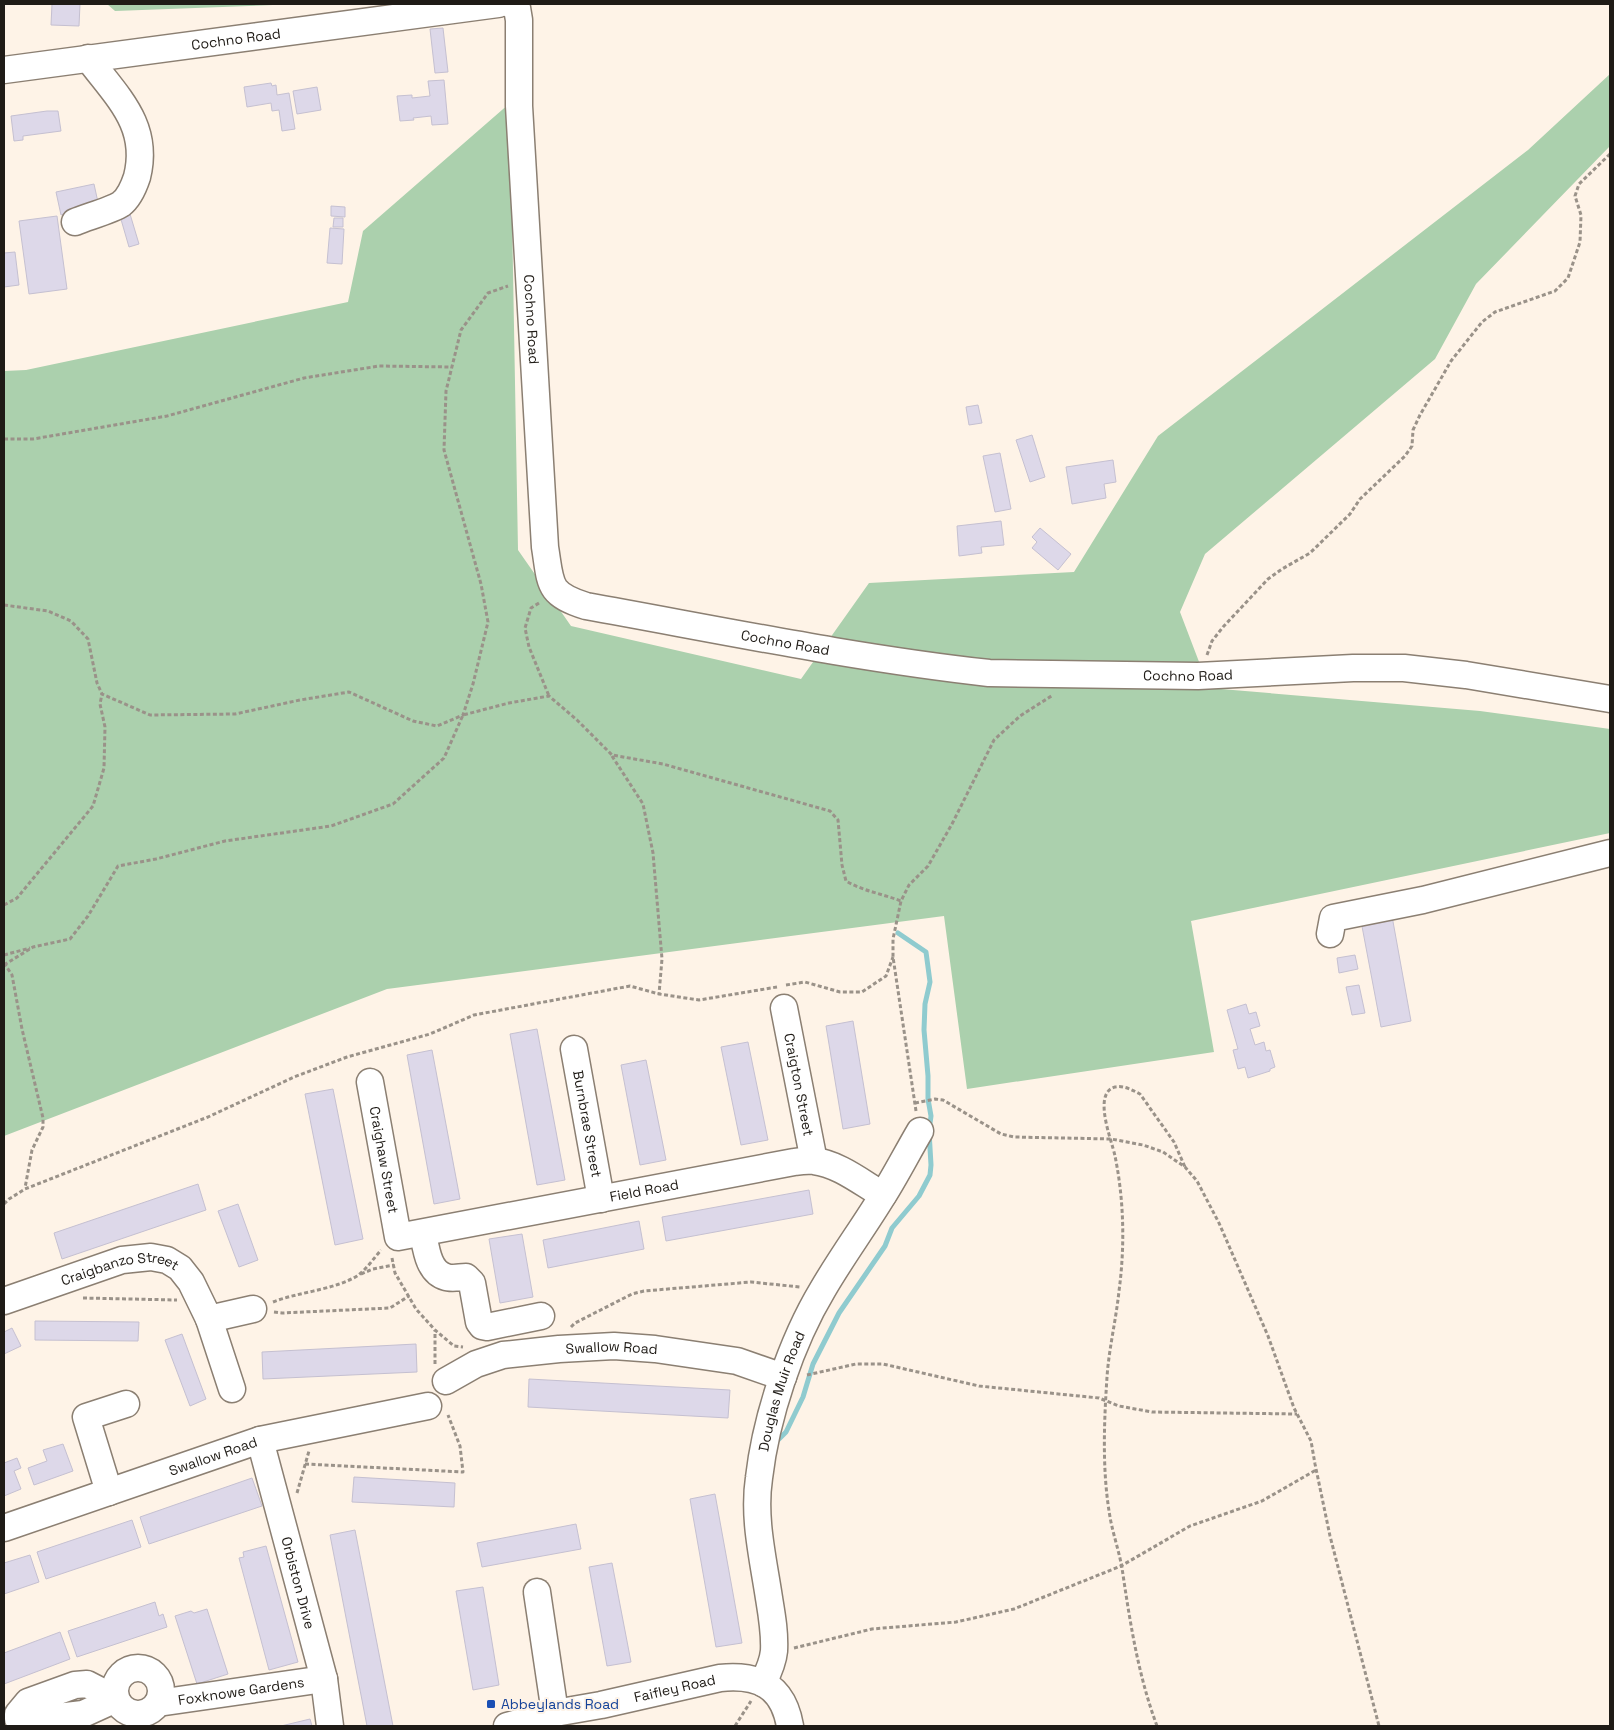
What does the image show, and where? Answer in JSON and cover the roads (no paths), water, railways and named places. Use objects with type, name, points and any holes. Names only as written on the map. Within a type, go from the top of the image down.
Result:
[{"type":"street","name":"Cochno Road","points":[[4,70],[498,4]]},
{"type":"street","name":"Cochno Road","points":[[510,4],[517,8],[519,20],[518,106],[545,547],[553,587],[557,593],[567,600],[586,606],[788,642],[989,673],[1198,676],[1353,668],[1404,668],[1466,675],[1610,699]]},
{"type":"street","points":[[74,222],[122,203],[134,187],[140,163],[140,142],[129,112],[88,58]]},
{"type":"street","points":[[1330,934],[1333,918],[1424,900],[1610,853]]},
{"type":"street","name":"Craigton Street","points":[[784,1008],[812,1152],[811,1160]]},
{"type":"street","name":"Burnbrae Street","points":[[574,1049],[601,1198]]},
{"type":"street","name":"Craighaw Street","points":[[370,1082],[403,1237],[428,1260],[437,1272],[447,1278],[466,1276],[472,1283],[479,1322],[482,1326],[541,1316]]},
{"type":"street","name":"Douglas Muir Road","points":[[763,1683],[774,1653],[774,1632],[758,1531],[757,1498],[759,1476],[782,1376],[822,1290],[883,1195],[920,1131]]},
{"type":"street","name":"Field Road","points":[[403,1237],[601,1198],[811,1160],[840,1170],[883,1195]]},
{"type":"street","name":"Craigbanzo Street","points":[[4,1301],[122,1260],[151,1256],[167,1260],[180,1268],[191,1282],[204,1310],[232,1389]]},
{"type":"street","points":[[204,1310],[254,1309]]},
{"type":"street","name":"Swallow Road","points":[[440,1373],[503,1355],[614,1346],[694,1353],[737,1361],[782,1376]]},
{"type":"street","points":[[109,1492],[86,1417],[126,1404]]},
{"type":"street","name":"Swallow Road","points":[[4,1528],[260,1440],[437,1409]]},
{"type":"street","name":"Orbiston Drive","points":[[260,1440],[324,1679],[330,1726]]},
{"type":"street","points":[[538,1592],[555,1713]]},
{"type":"street","points":[[138,1669],[146,1670],[153,1674],[158,1680],[160,1687],[158,1703],[147,1712],[140,1714],[126,1711],[116,1700],[116,1685],[119,1678],[130,1670],[138,1669]]},
{"type":"street","name":"Faifley Road","points":[[507,1726],[555,1713],[601,1705],[720,1678],[739,1676],[763,1683],[773,1689],[781,1699],[790,1726]]},
{"type":"street","name":"Foxknowe Gardens","points":[[158,1703],[324,1679]]},
{"type":"waterway","points":[[775,1443],[786,1432],[803,1397],[813,1364],[839,1313],[885,1246],[892,1228],[919,1196],[930,1175],[929,1131],[931,1116],[928,1099],[924,1030],[925,1004],[930,982],[926,952],[898,933]]},
{"type":"place","name":"Abbeylands Road","points":[[491,1704]]}]
